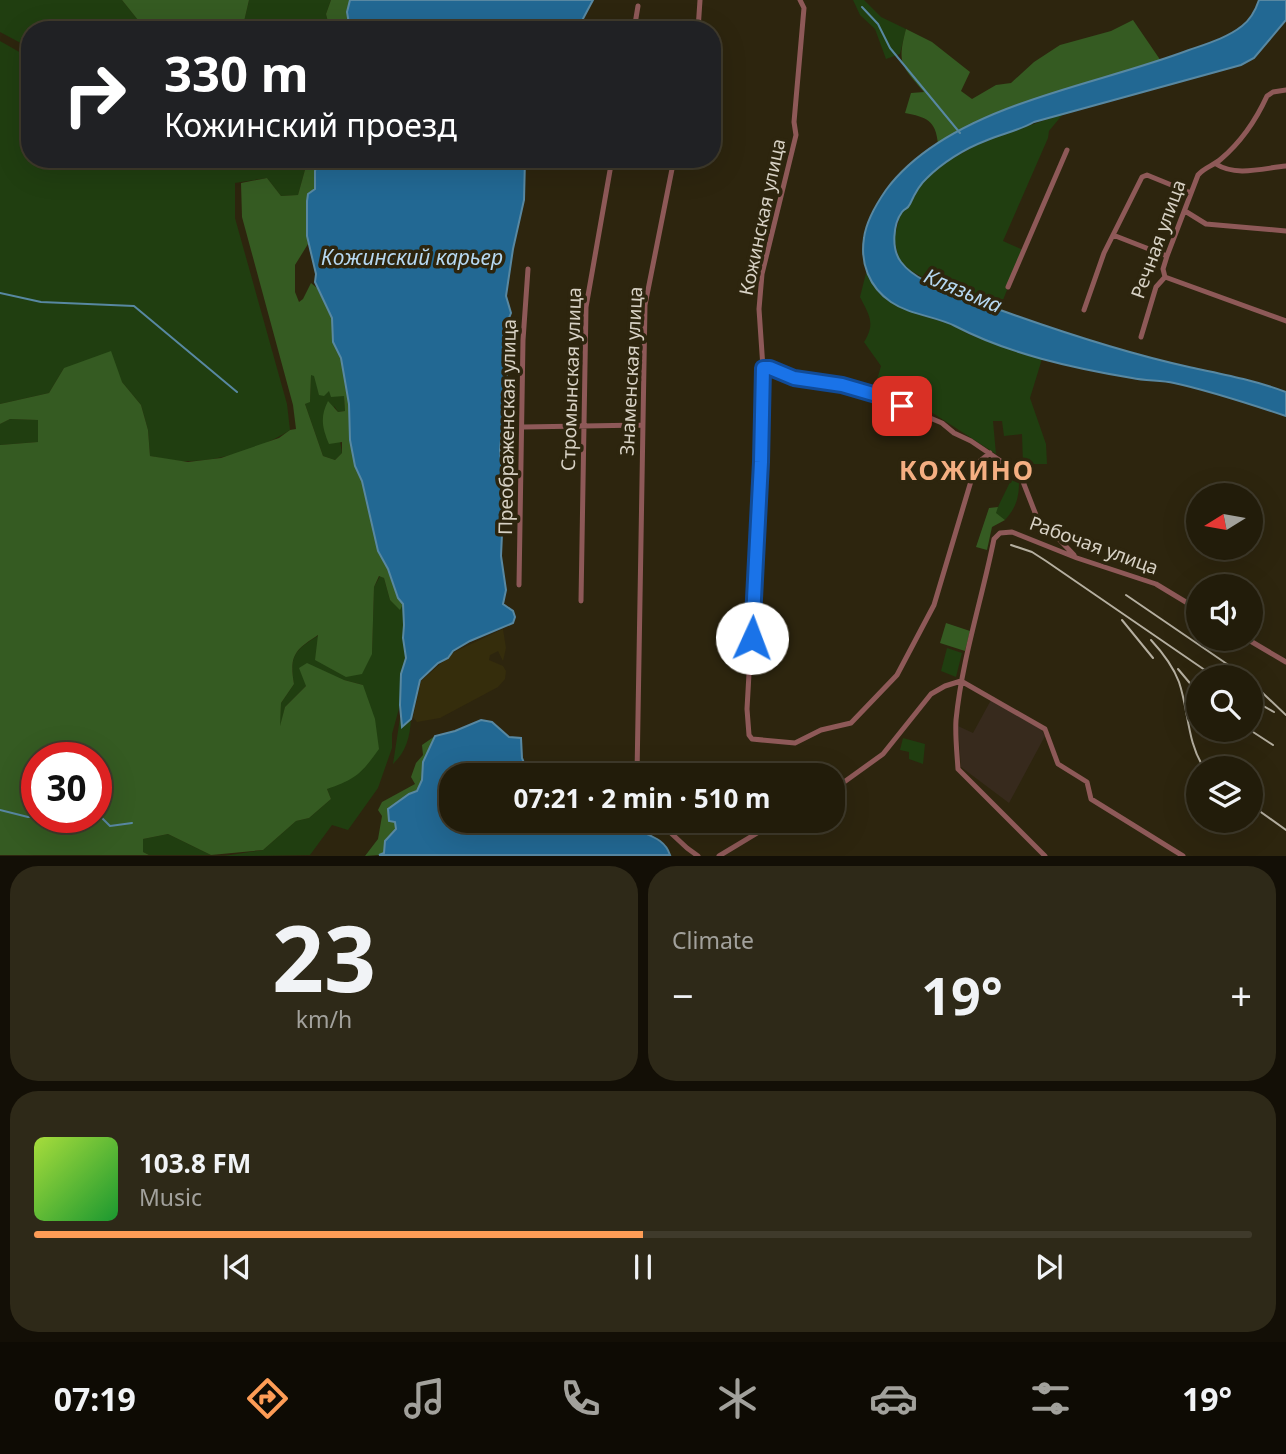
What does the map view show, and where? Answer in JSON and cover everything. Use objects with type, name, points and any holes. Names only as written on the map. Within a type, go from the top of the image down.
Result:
[{"type":"street","points":[[699,21],[700,0]]},
{"type":"street","name":"Кожинская улица","points":[[800,0],[804,8],[794,122],[796,135],[762,274],[759,309],[763,368],[761,462],[747,709],[750,736],[755,740],[795,743],[821,730],[851,723],[897,675],[934,605],[974,471],[980,461],[990,453]]},
{"type":"street","points":[[636,21],[638,6]]},
{"type":"street","name":"Речная улица","points":[[1141,337],[1156,287],[1165,277],[1163,269],[1167,256],[1191,193],[1204,168],[1216,164],[1236,145],[1267,96],[1286,90]]},
{"type":"street","points":[[1008,287],[1067,150]]},
{"type":"street","points":[[1216,164],[1240,171],[1286,166]]},
{"type":"street","name":"Стромынская улица","points":[[581,601],[586,307],[609,168]]},
{"type":"street","name":"Знаменская улица","points":[[637,763],[645,305],[672,168]]},
{"type":"street","points":[[1084,310],[1104,253],[1144,175],[1191,193]]},
{"type":"street","points":[[1185,211],[1206,224],[1286,231]]},
{"type":"street","points":[[1113,235],[1167,256]]},
{"type":"street","name":"Преображенская улица","points":[[519,586],[523,341],[528,270]]},
{"type":"street","points":[[1165,277],[1286,321]]},
{"type":"street","points":[[763,368],[770,368],[794,378],[842,385],[930,416],[1020,474],[1036,514],[1077,558]]},
{"type":"street","points":[[523,427],[643,425]]},
{"type":"street","name":"Рабочая улица","points":[[961,681],[994,539],[1000,533],[1012,532],[1077,558],[1156,584],[1186,602]]},
{"type":"street","points":[[1263,648],[1286,662]]},
{"type":"street","points":[[961,681],[956,723],[958,769],[1045,856]]},
{"type":"street","points":[[845,781],[883,754],[932,694],[961,681],[1045,729],[1058,764],[1087,782],[1091,799],[1183,856]]},
{"type":"street","points":[[671,833],[698,856]]},
{"type":"street","points":[[719,856],[757,833]]},
{"type":"shaded area","points":[[991,700],[1041,729],[1045,736],[1009,803],[961,767],[958,726],[973,733]]},
{"type":"green space","points":[[0,0],[122,0],[139,21],[21,21],[21,43],[0,32]]},
{"type":"green space","points":[[122,0],[249,0],[244,21],[139,21]]},
{"type":"green space","points":[[249,0],[331,0],[326,14],[328,21],[244,21]]},
{"type":"green space","points":[[331,0],[350,0],[347,12],[349,21],[328,21],[326,14]]},
{"type":"green space","points":[[853,0],[864,0],[881,17],[906,29],[900,54],[886,59],[875,29],[860,15]]},
{"type":"green space","points":[[1133,20],[1161,61],[1018,105],[938,144],[935,130],[929,121],[905,113],[911,93],[924,92],[903,64],[902,50],[906,29],[932,42],[970,72],[961,91],[972,99],[996,85],[1011,83],[1034,62],[1060,45],[1111,31]]},
{"type":"green space","points":[[0,41],[21,53],[21,168],[306,168],[298,195],[281,196],[267,178],[235,183],[235,218],[287,404],[290,430],[255,447],[214,459],[184,461],[150,456],[148,430],[141,405],[122,382],[64,368],[49,393],[0,404]]},
{"type":"green space","points":[[1063,114],[1049,131],[1003,241],[1023,250],[999,310],[941,287],[911,271],[899,260],[894,238],[901,213],[926,178],[948,161],[984,141]]},
{"type":"green space","points":[[306,168],[316,168],[308,244],[295,265],[295,292],[299,302],[311,283],[317,288],[332,318],[333,342],[341,358],[349,404],[350,440],[355,466],[362,481],[378,551],[403,604],[400,610],[390,600],[384,578],[379,576],[374,587],[372,654],[362,674],[346,677],[315,660],[318,635],[299,649],[292,666],[294,684],[281,703],[280,726],[285,707],[306,686],[299,668],[307,663],[344,680],[363,685],[375,719],[379,749],[357,775],[327,789],[331,799],[309,818],[296,821],[263,850],[211,855],[168,834],[143,839],[143,852],[149,855],[0,855],[0,445],[38,442],[38,420],[10,419],[0,424],[0,404],[49,393],[64,368],[111,351],[122,382],[141,405],[148,430],[150,456],[188,462],[221,458],[279,438],[296,429],[293,405],[242,217],[241,183],[267,178],[281,196],[298,195]],"holes":[[[311,375],[314,376],[319,395],[324,396],[329,391],[331,397],[344,396],[345,411],[338,412],[328,401],[323,417],[323,427],[329,444],[342,442],[342,453],[335,460],[323,456],[305,404],[310,402]]]},
{"type":"green space","points":[[866,273],[877,290],[909,311],[1042,359],[1030,398],[1046,444],[1047,464],[1023,464],[1022,434],[1004,436],[1002,421],[993,421],[996,454],[931,412],[878,392],[881,386],[877,380],[881,366],[864,342],[870,329],[868,314],[860,297]]},
{"type":"green space","points":[[311,375],[330,391],[344,395],[345,411],[338,412],[334,406],[342,453],[335,460],[323,456],[305,404],[310,401]]},
{"type":"green space","points":[[10,419],[38,420],[38,442],[0,445],[0,424]]},
{"type":"green space","points":[[1011,480],[1019,483],[1018,494],[1014,508],[1005,520],[995,513]]},
{"type":"green space","points":[[998,507],[996,513],[1005,520],[992,527],[987,550],[976,547],[989,508]]},
{"type":"green space","points":[[380,576],[384,578],[390,600],[400,609],[403,604],[406,658],[401,674],[400,705],[392,734],[392,748],[378,788],[348,830],[332,825],[310,855],[224,856],[263,850],[296,821],[309,818],[331,799],[327,789],[363,685],[344,680],[306,686],[285,707],[279,732],[281,703],[294,684],[292,666],[296,654],[319,635],[372,654],[374,587]]},
{"type":"green space","points":[[946,623],[970,631],[965,651],[940,643]]},
{"type":"green space","points":[[947,648],[962,653],[956,677],[941,671]]},
{"type":"green space","points":[[400,718],[402,727],[411,719],[410,732],[407,744],[393,764]]},
{"type":"green space","points":[[435,736],[423,762],[422,780],[417,791],[409,794],[395,822],[396,829],[386,841],[384,853],[365,856],[378,839],[382,816],[378,810],[382,802],[415,784],[411,777],[416,763],[423,755],[422,745]]},
{"type":"green space","points":[[903,738],[925,744],[923,764],[909,759],[909,752],[900,750]]},
{"type":"green space","points":[[168,834],[211,855],[149,855],[143,852],[143,839]]},
{"type":"sand","points":[[503,629],[506,648],[503,661],[498,651],[490,655],[489,660],[503,666],[506,671],[505,679],[498,687],[440,718],[417,722],[413,717],[421,681],[454,652]]},
{"type":"water","points":[[350,0],[593,0],[582,21],[348,21],[347,12]]},
{"type":"water","points":[[1259,0],[1286,0],[1286,20],[1254,58],[1241,65],[1034,122],[969,148],[939,167],[922,184],[899,217],[895,244],[898,257],[907,269],[933,285],[1106,345],[1286,392],[1286,416],[1188,386],[1087,370],[1041,359],[906,310],[891,302],[877,289],[868,274],[863,256],[867,226],[886,190],[913,161],[963,128],[1017,105],[1168,58],[1223,37],[1245,24]]},
{"type":"water","name":"Кожинский карьер","points":[[316,168],[525,168],[524,200],[506,296],[511,313],[503,333],[507,355],[507,380],[500,450],[504,490],[501,556],[506,590],[503,604],[513,611],[515,617],[513,623],[453,651],[420,680],[411,719],[402,727],[401,674],[406,658],[403,604],[378,551],[362,481],[355,466],[350,440],[349,404],[341,358],[333,342],[332,318],[315,282],[316,274],[307,236],[307,201],[308,194],[315,189]]},
{"type":"water","points":[[481,720],[492,722],[509,737],[521,738],[524,763],[439,763],[439,833],[643,833],[662,843],[670,855],[379,855],[384,853],[385,841],[396,829],[395,822],[389,821],[388,809],[417,791],[422,780],[423,762],[435,736]]},
{"type":"waterway","points":[[862,7],[878,24],[890,48],[960,133]]},
{"type":"waterway","points":[[0,293],[41,302],[134,306],[237,392]]},
{"type":"waterway","points":[[0,810],[21,815]]},
{"type":"waterway","points":[[112,826],[132,823]]},
{"type":"railway","points":[[1011,545],[1032,552],[1046,561],[1198,665]]},
{"type":"railway","points":[[1126,595],[1228,665]]},
{"type":"railway","points":[[1122,620],[1153,658]]},
{"type":"railway","points":[[1151,640],[1167,660],[1179,682],[1197,756]]},
{"type":"railway","points":[[1178,669],[1186,679]]},
{"type":"railway","points":[[1263,693],[1286,715]]},
{"type":"railway","points":[[1263,706],[1274,712]]},
{"type":"railway","points":[[1263,738],[1273,745]]},
{"type":"railway","points":[[1263,814],[1286,830]]},
{"type":"district","name":"КОЖИНО","points":[[967,471]]},
{"type":"route","points":[[752,638],[763,368],[770,368],[794,378],[842,385],[902,406]]},
{"type":"water label","name":"Клязьма","points":[[963,291]]}]
